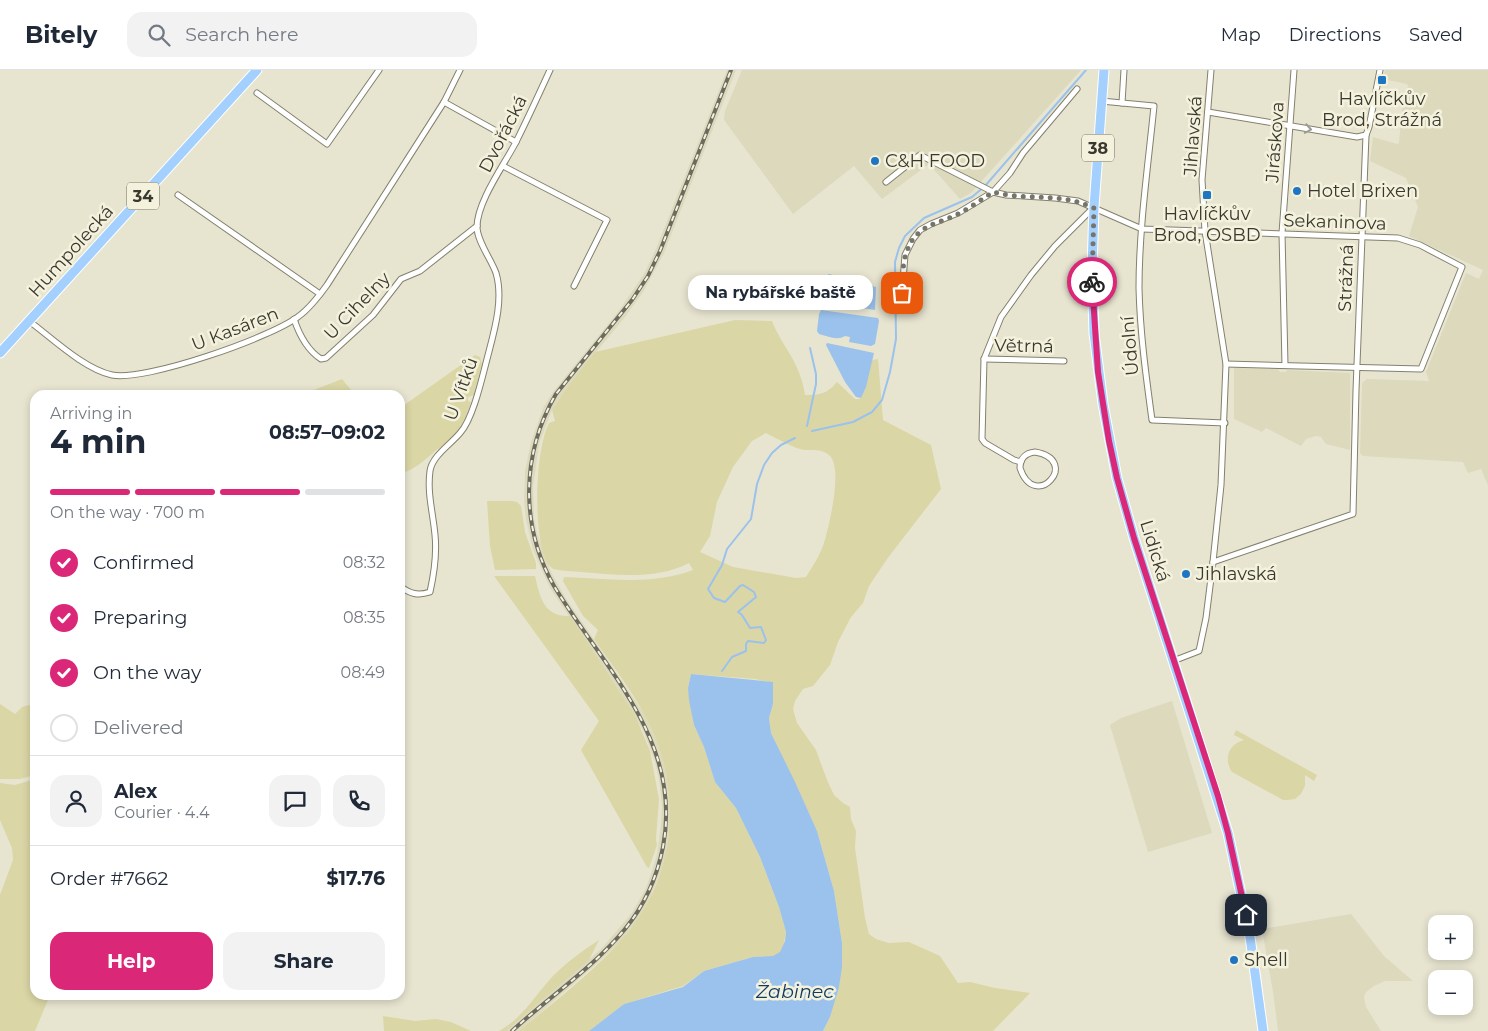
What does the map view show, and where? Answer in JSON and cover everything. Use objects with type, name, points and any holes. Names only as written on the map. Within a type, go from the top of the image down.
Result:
[{"type":"main road","name":"Humpolecká","points":[[29,321],[257,70]]},
{"type":"main road","name":"Lidická","points":[[1104,70],[1094,208],[1092,269],[1094,333],[1109,441],[1128,520],[1228,833],[1249,930],[1263,1031]]},
{"type":"main road","name":"34","points":[[0,353],[29,321]]},
{"type":"street","points":[[257,93],[327,144],[379,70]]},
{"type":"street","name":"U Kasáren","points":[[29,321],[90,367],[111,375],[121,376],[145,373],[178,365],[230,347],[280,327],[294,319],[310,306],[328,285],[444,102],[460,70]]},
{"type":"street","name":"Dvořácká","points":[[479,210],[516,142],[550,70]]},
{"type":"street","points":[[1101,101],[1122,103],[1124,70]]},
{"type":"street","name":"Jihlavská","points":[[1173,661],[1199,651],[1206,618],[1213,562],[1225,423],[1226,364],[1205,231],[1202,174],[1211,70]]},
{"type":"street","name":"Jiráskova","points":[[1285,365],[1282,233],[1294,70]]},
{"type":"street","name":"Strážná","points":[[1213,562],[1350,517],[1353,514],[1361,236],[1366,135],[1380,70]]},
{"type":"street","points":[[902,293],[905,255],[920,230],[958,214],[993,192],[1077,89]]},
{"type":"street","points":[[444,102],[516,142]]},
{"type":"street","name":"Údolní","points":[[1122,103],[1154,106],[1142,229],[1140,287],[1143,351],[1152,420],[1225,423]]},
{"type":"street","points":[[1208,112],[1357,137],[1366,135]]},
{"type":"street","name":"Sekaninova","points":[[886,182],[920,155],[993,192],[1006,195],[1078,201],[1142,229],[1398,238],[1420,245],[1462,267],[1421,369],[1357,368]]},
{"type":"street","points":[[503,166],[607,220],[574,286]]},
{"type":"street","points":[[178,195],[320,294]]},
{"type":"street","points":[[1021,462],[985,444],[982,439],[984,359],[1001,317],[1031,275],[1055,246],[1094,208]]},
{"type":"street","name":"U Vítků","points":[[405,590],[421,595],[430,592],[433,578],[435,536],[428,487],[430,468],[435,460],[462,432],[469,418],[487,359],[497,310],[496,274],[478,233],[479,210]]},
{"type":"street","name":"U Cihelny","points":[[294,319],[302,338],[313,352],[321,359],[326,358],[373,315],[401,279],[420,271],[477,226]]},
{"type":"street","name":"Větrná","points":[[984,359],[1064,361]]},
{"type":"street","points":[[1226,364],[1357,368]]},
{"type":"street","points":[[1030,452],[1046,455],[1054,462],[1056,467],[1054,478],[1042,486],[1033,484],[1023,476],[1020,468],[1021,462],[1025,455],[1030,452]]},
{"type":"shaded area","points":[[727,70],[736,70],[664,253],[643,292],[625,317],[568,386],[552,410],[539,444],[533,487],[534,518],[537,533],[551,572],[565,597],[645,715],[658,744],[670,793],[670,825],[665,857],[648,903],[639,918],[619,943],[519,1031],[506,1031],[602,948],[632,913],[646,888],[657,855],[662,807],[655,762],[644,732],[622,695],[550,588],[533,550],[524,501],[525,471],[531,442],[544,406],[553,392],[618,312],[644,274],[656,249]]},
{"type":"shaded area","points":[[742,70],[1081,70],[971,193],[960,199],[929,164],[882,199],[854,166],[793,214],[724,120],[725,111]]},
{"type":"shaded area","points":[[1385,70],[1488,70],[1488,485],[1481,469],[1468,473],[1463,462],[1363,456],[1360,453],[1362,383],[1367,379],[1429,381],[1426,372],[1466,273],[1479,279],[1483,270],[1409,236],[1418,207],[1406,178],[1370,161],[1373,137],[1399,143],[1402,110],[1408,86],[1407,84],[1383,79]]},
{"type":"shaded area","points":[[735,320],[772,321],[794,361],[805,395],[823,393],[837,382],[855,399],[860,399],[872,360],[878,359],[883,420],[931,445],[941,489],[887,559],[869,586],[863,603],[851,617],[838,642],[830,665],[813,686],[803,689],[795,701],[793,709],[797,723],[816,750],[834,795],[850,807],[851,819],[856,831],[855,848],[869,934],[876,939],[889,943],[909,942],[940,956],[958,983],[970,982],[1030,993],[993,1031],[823,1031],[830,1017],[842,943],[834,891],[817,831],[771,733],[769,718],[773,704],[773,683],[755,679],[691,674],[688,688],[694,725],[704,747],[715,782],[736,808],[760,857],[779,907],[786,932],[783,948],[780,953],[773,956],[753,957],[704,971],[683,986],[624,1004],[589,1031],[519,1031],[590,972],[628,932],[644,910],[656,885],[664,860],[669,833],[670,807],[667,780],[661,753],[651,728],[632,694],[594,639],[598,630],[583,616],[563,581],[564,577],[645,580],[677,575],[693,570],[689,563],[664,572],[636,575],[553,569],[546,561],[539,531],[538,471],[544,436],[549,423],[555,421],[552,410],[595,352]],"holes":[[[766,433],[791,446],[824,452],[830,456],[834,463],[834,498],[829,524],[824,543],[806,577],[796,578],[733,567],[700,552],[710,536],[717,502],[733,467],[752,441]]]},
{"type":"shaded area","points":[[475,355],[480,357],[482,364],[474,395],[468,397],[468,401],[471,402],[459,431],[451,441],[405,472],[405,404]]},
{"type":"shaded area","points":[[1234,368],[1278,369],[1280,372],[1286,372],[1287,370],[1350,373],[1350,450],[1326,444],[1321,437],[1316,436],[1306,439],[1301,446],[1266,428],[1262,432],[1234,419]]},
{"type":"shaded area","points":[[342,379],[351,390],[314,390]]},
{"type":"shaded area","points":[[487,501],[512,501],[517,502],[521,506],[525,532],[536,563],[536,569],[495,570],[490,546]]},
{"type":"shaded area","points":[[494,576],[535,576],[541,599],[545,605],[554,613],[570,616],[635,715],[650,751],[659,799],[657,845],[649,868],[581,750],[599,721]]},
{"type":"shaded area","points":[[1172,701],[1212,833],[1148,852],[1110,725],[1121,718]]},
{"type":"shaded area","points":[[0,704],[15,714],[22,707],[29,705],[30,776],[20,779],[0,779]]},
{"type":"shaded area","points":[[1236,730],[1317,775],[1314,781],[1305,775],[1305,786],[1301,794],[1295,799],[1283,800],[1232,772],[1228,762],[1229,752],[1231,748],[1244,740],[1234,735]]},
{"type":"shaded area","points":[[30,780],[30,1000],[48,1000],[35,1031],[0,1031],[0,895],[13,860],[12,848],[0,820],[0,783],[15,785]]},
{"type":"shaded area","points":[[1351,914],[1384,956],[1413,981],[1385,981],[1366,992],[1364,997],[1366,1007],[1381,1031],[1278,1031],[1262,929]]},
{"type":"shaded area","points":[[599,940],[589,960],[506,1031],[499,1031],[522,1013],[558,971]]},
{"type":"shaded area","points":[[383,1016],[415,1021],[436,1019],[451,1022],[471,1031],[384,1031]]},
{"type":"water","points":[[829,274],[876,287],[875,310],[827,303],[823,297],[822,288],[824,280]]},
{"type":"water","points":[[821,310],[878,318],[875,344],[871,346],[849,342],[850,337],[835,338],[819,334],[817,331]]},
{"type":"water","points":[[827,343],[874,353],[866,387],[861,398],[856,397],[845,382],[826,345]]},
{"type":"water","name":"Žabinec","points":[[691,674],[773,682],[773,704],[769,718],[771,733],[817,831],[834,891],[842,943],[842,967],[839,987],[830,1017],[823,1031],[589,1031],[624,1004],[683,987],[704,971],[753,957],[773,956],[780,952],[785,941],[786,932],[779,907],[760,857],[736,808],[715,782],[704,747],[694,725],[688,688]]},
{"type":"waterway","name":"Žabinec","points":[[812,431],[853,422],[872,412],[882,400],[890,372],[896,339],[895,262],[905,236],[924,218],[972,197],[985,186],[1086,70]]},
{"type":"waterway","points":[[807,426],[816,384],[816,374],[810,348]]},
{"type":"waterway","name":"Žabinec","points":[[722,671],[732,657],[746,651],[748,641],[764,643],[766,640],[761,627],[750,628],[738,612],[756,597],[754,592],[743,585],[740,586],[725,602],[714,598],[708,589],[722,565],[727,549],[751,519],[757,484],[764,465],[772,453],[781,445],[795,438]]},
{"type":"railway","points":[[512,1031],[599,957],[632,920],[649,891],[657,869],[663,847],[666,809],[662,773],[651,740],[635,708],[554,586],[543,563],[530,515],[531,465],[536,441],[544,417],[556,394],[632,300],[648,276],[660,251],[731,70]]},
{"type":"way so far","points":[[902,293],[905,255],[920,230],[958,214],[993,192],[1006,195],[1078,201],[1094,208],[1092,282]]},
{"type":"place","name":"Havlíčkův Brod, Strážná","points":[[1382,80]]},
{"type":"place","name":"C&H FOOD","points":[[875,161]]},
{"type":"place","name":"Hotel Brixen","points":[[1297,191]]},
{"type":"place","name":"Havlíčkův Brod, OSBD","points":[[1207,195]]},
{"type":"place","name":"Na rybářské baště","points":[[902,293]]},
{"type":"place","name":"Jihlavská","points":[[1186,574]]},
{"type":"place","name":"Shell","points":[[1234,960]]},
{"type":"route","points":[[1092,282],[1098,372],[1117,478],[1173,661],[1218,796],[1246,915]]}]
